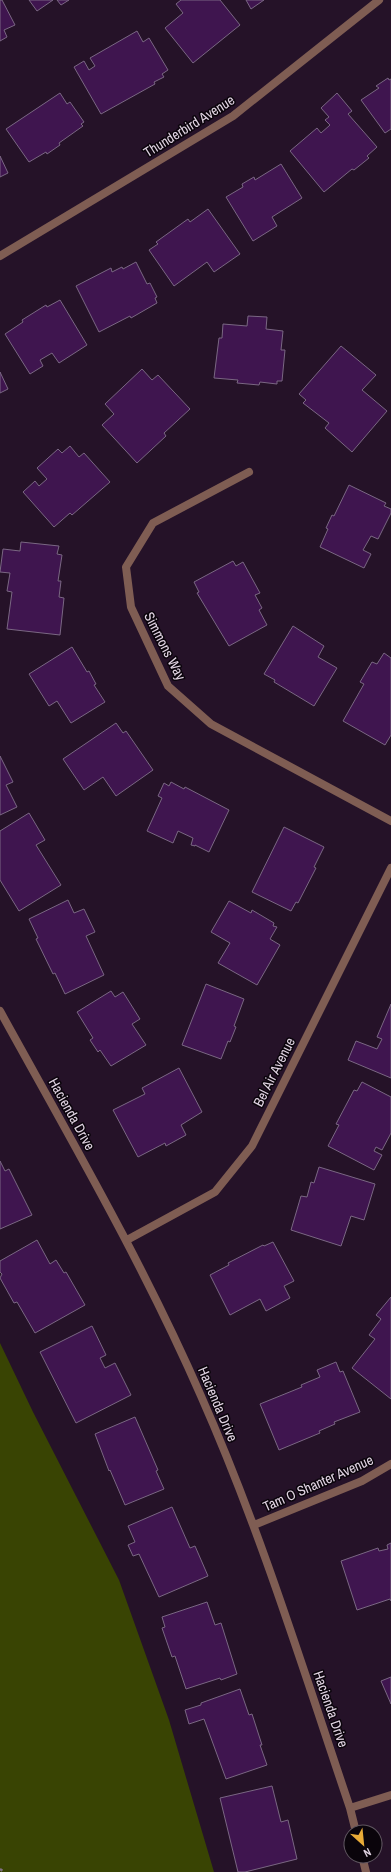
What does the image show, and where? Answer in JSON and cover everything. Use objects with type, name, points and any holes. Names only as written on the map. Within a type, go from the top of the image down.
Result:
[{"type":"street","name":"Thunderbird Avenue","points":[[0,256],[233,116],[379,0]]},
{"type":"street","name":"Simmons Way","points":[[249,472],[153,524],[126,567],[131,607],[168,686],[211,724],[391,821]]},
{"type":"street","name":"Bel Air Avenue","points":[[127,1240],[215,1192],[252,1146],[391,868]]},
{"type":"street","name":"Hacienda Drive","points":[[0,1011],[127,1240],[201,1395],[254,1525],[350,1808],[354,1824]]},
{"type":"street","name":"Tam O Shanter Avenue","points":[[254,1525],[362,1481],[391,1464]]},
{"type":"street","points":[[350,1808],[391,1796]]},
{"type":"path","points":[[0,1869],[4,1872]]},
{"type":"green space","points":[[0,1343],[33,1412],[119,1580],[169,1720],[214,1872],[0,1872]]},
{"type":"building","points":[[0,0],[2,0],[15,25],[4,30],[7,37],[0,41]]},
{"type":"building","points":[[29,0],[53,0],[37,11]]},
{"type":"building","points":[[57,0],[69,0],[61,5]]},
{"type":"building","points":[[181,0],[220,0],[240,25],[193,63],[165,28],[183,13],[176,4]]},
{"type":"building","points":[[246,0],[264,0],[251,9]]},
{"type":"building","points":[[137,31],[143,42],[149,38],[168,70],[162,74],[164,77],[154,82],[155,84],[101,114],[74,67],[84,61],[89,70],[95,66],[90,58]]},
{"type":"building","points":[[388,78],[389,80],[391,79],[391,129],[385,133],[361,100],[379,88],[376,86]]},
{"type":"building","points":[[60,93],[67,104],[70,102],[84,122],[81,124],[83,126],[59,143],[60,145],[47,154],[46,152],[29,162],[6,129]]},
{"type":"building","points":[[337,93],[352,111],[348,114],[377,147],[367,156],[369,158],[354,170],[352,169],[324,192],[290,151],[317,128],[321,133],[330,125],[325,120],[329,117],[321,108]]},
{"type":"building","points":[[0,156],[8,173],[0,177]]},
{"type":"building","points":[[281,164],[302,198],[272,217],[277,226],[253,241],[226,197],[243,187],[242,184],[254,177],[255,180]]},
{"type":"building","points":[[208,209],[240,254],[214,272],[207,262],[174,286],[149,250],[158,244],[156,242],[188,219],[190,222]]},
{"type":"building","points":[[136,262],[147,284],[150,283],[157,297],[155,298],[157,303],[131,318],[130,316],[99,332],[76,286],[111,268],[112,272],[122,267],[123,269]]},
{"type":"building","points":[[60,300],[87,345],[59,363],[52,353],[40,360],[43,366],[30,374],[5,334],[23,322],[22,320],[46,305],[47,307]]},
{"type":"building","points":[[248,316],[267,317],[266,329],[283,331],[281,350],[285,350],[282,381],[277,381],[277,384],[260,382],[259,385],[237,383],[238,380],[214,378],[219,338],[222,338],[223,324],[247,326]]},
{"type":"building","points":[[341,346],[376,375],[362,390],[387,411],[352,452],[325,428],[329,423],[303,403],[306,400],[299,394]]},
{"type":"building","points":[[142,369],[152,380],[158,375],[190,409],[164,433],[166,436],[137,463],[102,425],[114,414],[105,404]]},
{"type":"building","points":[[0,372],[8,389],[0,393]]},
{"type":"building","points":[[70,446],[79,457],[84,453],[110,482],[72,515],[70,513],[54,527],[23,492],[35,481],[39,486],[47,479],[37,468],[58,449],[62,453]]},
{"type":"building","points":[[349,485],[386,503],[384,506],[391,509],[391,513],[378,539],[371,536],[363,550],[371,554],[364,568],[320,547],[332,515],[334,516]]},
{"type":"building","points":[[21,542],[59,546],[57,554],[62,555],[58,581],[61,581],[59,597],[64,598],[60,635],[7,629],[12,592],[7,591],[10,573],[0,572],[3,549],[20,551]]},
{"type":"building","points":[[233,561],[236,566],[243,562],[260,593],[255,595],[262,608],[259,610],[267,625],[229,646],[197,593],[199,592],[194,582]]},
{"type":"building","points":[[293,626],[324,646],[318,657],[337,668],[314,706],[274,682],[275,680],[264,674]]},
{"type":"building","points":[[72,647],[87,672],[89,671],[96,684],[94,685],[105,702],[71,723],[57,701],[49,706],[29,674]]},
{"type":"building","points":[[384,653],[391,658],[391,735],[385,745],[343,721],[364,684],[360,682],[372,662],[377,664]]},
{"type":"building","points":[[116,723],[123,733],[126,731],[153,770],[116,796],[103,777],[84,790],[63,759]]},
{"type":"building","points":[[0,756],[13,782],[6,785],[17,807],[0,815]]},
{"type":"building","points":[[171,782],[184,789],[185,787],[229,810],[209,852],[195,845],[191,845],[193,838],[178,831],[173,843],[147,831],[162,798],[158,796],[164,783],[169,786]]},
{"type":"building","points":[[29,813],[45,840],[36,845],[61,885],[19,911],[0,880],[0,831]]},
{"type":"building","points":[[284,827],[324,847],[314,867],[316,868],[298,903],[296,902],[291,911],[252,892]]},
{"type":"building","points":[[68,900],[74,913],[84,909],[95,932],[86,936],[104,975],[65,994],[55,973],[53,974],[36,939],[38,938],[29,919]]},
{"type":"building","points":[[229,901],[251,913],[252,910],[274,923],[273,926],[277,927],[270,939],[280,945],[257,985],[218,963],[230,943],[211,932]]},
{"type":"building","points":[[206,984],[244,999],[234,1026],[236,1027],[230,1042],[228,1041],[221,1059],[182,1045]]},
{"type":"building","points":[[111,991],[115,997],[123,992],[140,1019],[132,1024],[146,1045],[111,1066],[100,1050],[98,1052],[90,1040],[93,1038],[77,1012]]},
{"type":"building","points":[[391,1004],[391,1078],[348,1060],[356,1041],[377,1049],[382,1039],[377,1037]]},
{"type":"building","points":[[179,1068],[202,1112],[181,1125],[186,1135],[166,1146],[165,1143],[138,1157],[113,1110],[145,1094],[142,1088]]},
{"type":"building","points":[[362,1082],[391,1097],[391,1133],[382,1150],[376,1147],[374,1151],[382,1155],[374,1170],[328,1146],[339,1125],[336,1124],[354,1090],[357,1091]]},
{"type":"building","points":[[0,1161],[5,1171],[9,1169],[32,1215],[0,1229]]},
{"type":"building","points":[[319,1167],[375,1184],[364,1220],[351,1216],[341,1246],[291,1230],[301,1196],[307,1197],[311,1182],[314,1183]]},
{"type":"building","points":[[37,1240],[50,1264],[56,1260],[64,1273],[66,1272],[85,1305],[35,1333],[17,1302],[14,1303],[0,1278],[2,1274],[0,1272],[0,1261]]},
{"type":"building","points":[[273,1242],[294,1281],[284,1286],[290,1298],[266,1311],[260,1299],[230,1315],[210,1275],[229,1265],[228,1263],[263,1245],[264,1246]]},
{"type":"building","points":[[391,1297],[391,1399],[352,1368],[375,1339],[369,1335],[381,1319],[376,1315]]},
{"type":"building","points":[[92,1326],[106,1355],[100,1358],[105,1368],[115,1363],[131,1395],[76,1423],[40,1352]]},
{"type":"building","points":[[336,1362],[340,1372],[343,1371],[360,1412],[334,1422],[335,1424],[319,1431],[320,1433],[279,1450],[260,1404],[302,1387],[301,1385],[320,1377],[317,1370]]},
{"type":"building","points":[[135,1417],[158,1470],[156,1471],[164,1489],[125,1505],[110,1470],[109,1471],[95,1434]]},
{"type":"building","points":[[172,1507],[190,1548],[195,1546],[208,1576],[159,1597],[139,1554],[133,1556],[128,1545],[135,1542],[128,1526]]},
{"type":"building","points":[[391,1543],[391,1601],[390,1599],[357,1610],[341,1561],[378,1548],[379,1551],[388,1549],[387,1545]]},
{"type":"building","points":[[207,1602],[215,1625],[221,1623],[237,1674],[221,1680],[220,1678],[186,1689],[175,1656],[172,1657],[162,1628],[165,1627],[162,1617]]},
{"type":"building","points":[[391,1677],[391,1704],[381,1681]]},
{"type":"building","points":[[240,1689],[249,1715],[252,1714],[267,1765],[226,1779],[204,1719],[189,1724],[185,1710]]},
{"type":"building","points":[[272,1786],[281,1822],[288,1820],[297,1859],[245,1872],[238,1872],[220,1798]]}]
